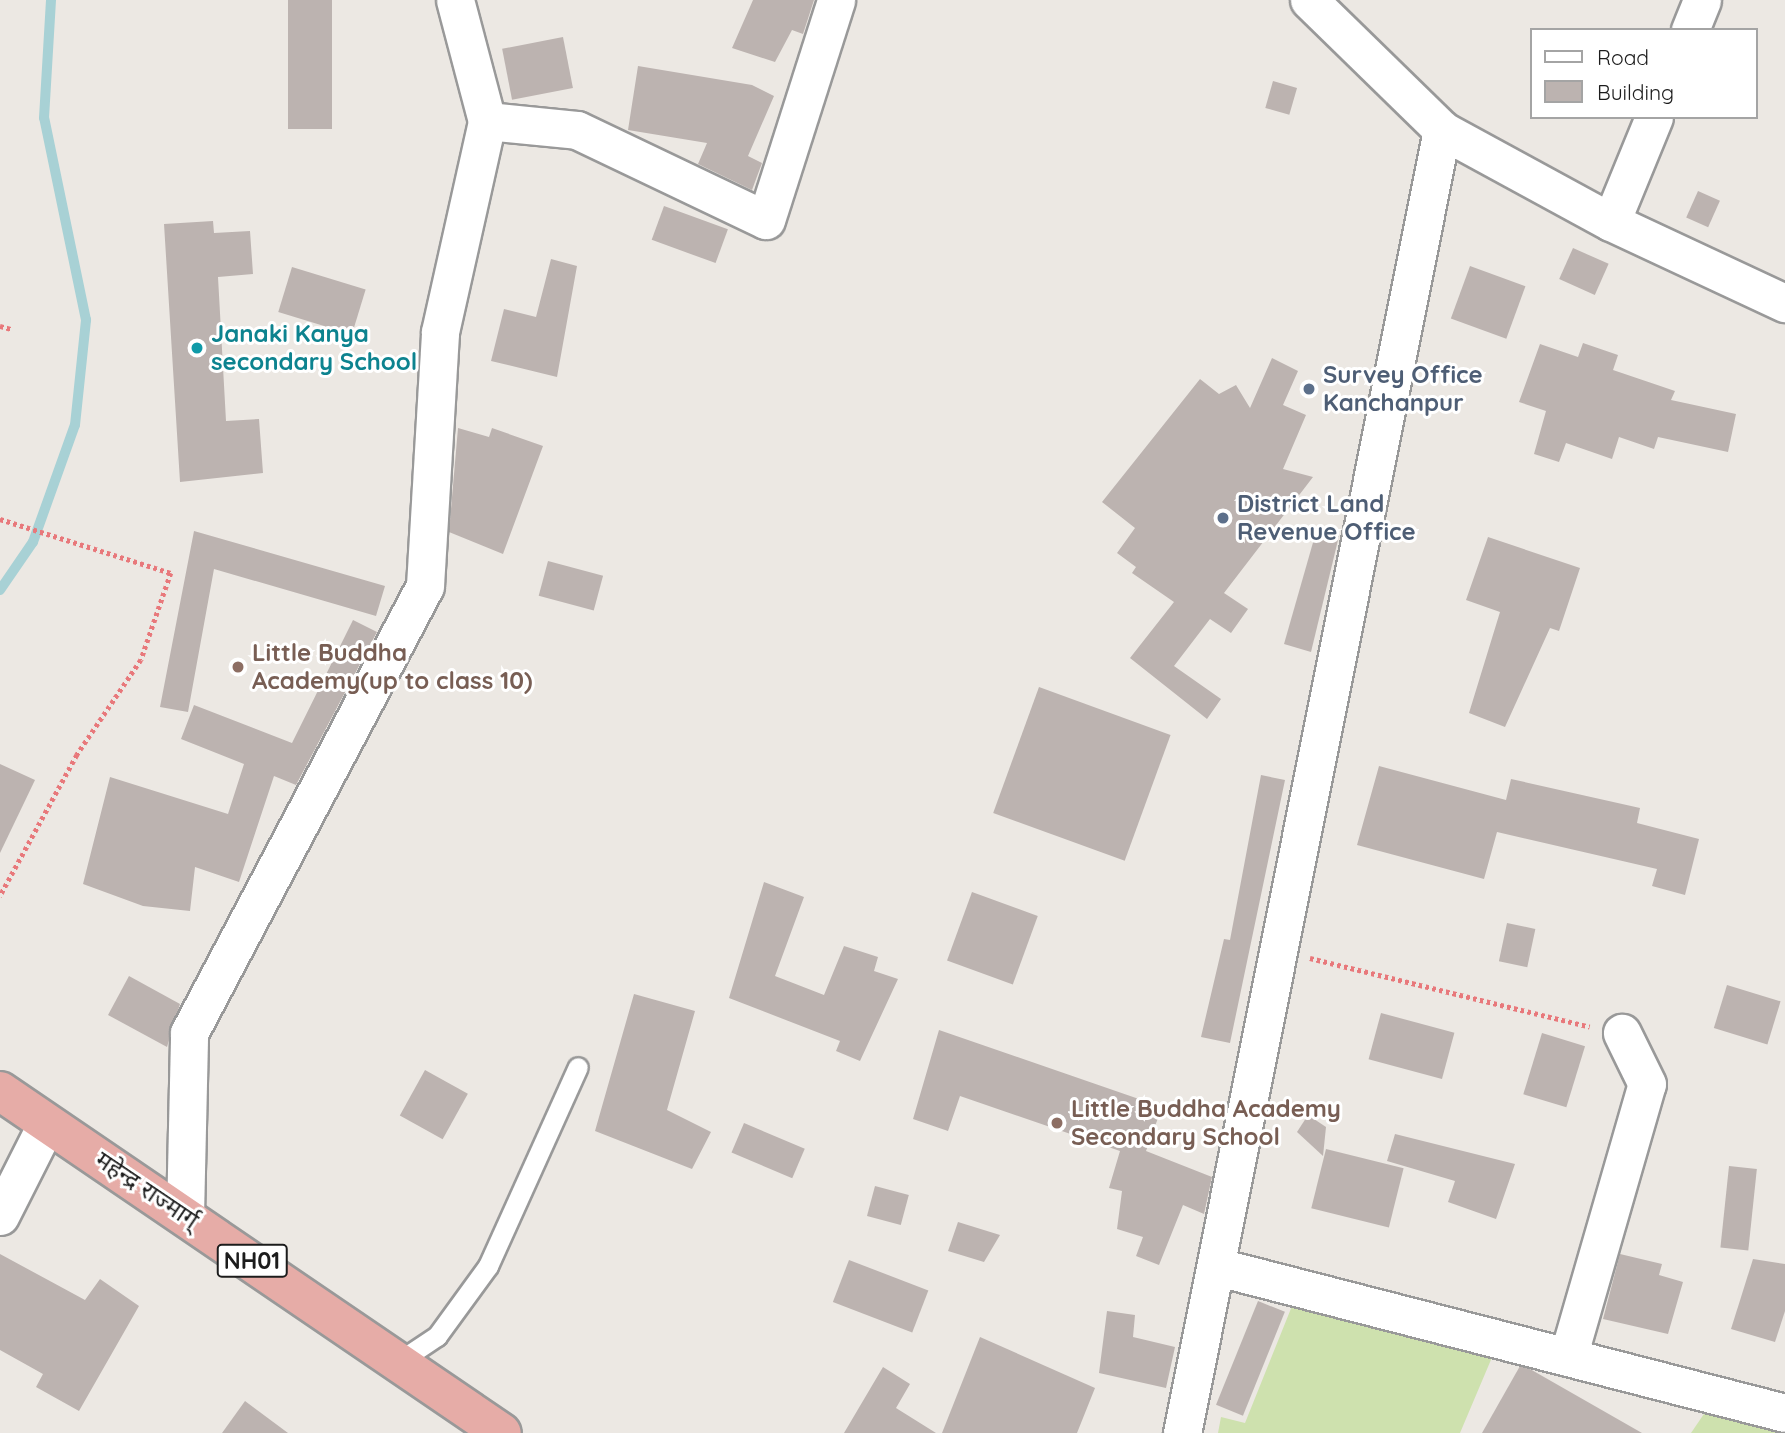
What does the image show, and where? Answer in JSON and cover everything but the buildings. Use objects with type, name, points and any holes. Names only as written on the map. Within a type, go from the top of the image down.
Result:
[{"type":"highway","name":"महेन्द्र राज्मार्ग्","points":[[0,1091],[502,1433]]},
{"type":"street","points":[[184,1215],[189,1033],[425,586],[440,332],[487,121],[455,0]]},
{"type":"street","points":[[487,121],[577,130],[766,220],[836,0]]},
{"type":"street","points":[[1310,0],[1441,130],[1611,222],[1785,303]]},
{"type":"street","points":[[1691,28],[1702,0]]},
{"type":"street","points":[[1611,222],[1653,119]]},
{"type":"street","points":[[1182,1433],[1219,1267],[1441,130]]},
{"type":"street","points":[[1568,1357],[1647,1084],[1622,1033]]},
{"type":"street","points":[[0,1216],[47,1123]]},
{"type":"street","points":[[1219,1267],[1785,1413]]},
{"type":"lane","points":[[398,1362],[437,1336],[488,1266],[578,1067]]},
{"type":"path","points":[[0,327],[11,329]]},
{"type":"path","points":[[0,519],[171,573],[141,660],[77,755],[0,897]]},
{"type":"path","points":[[1280,951],[1622,1033]]},
{"type":"green space","points":[[1292,1306],[1493,1355],[1460,1433],[1218,1433],[1221,1417],[1245,1423]]},
{"type":"green space","points":[[1708,1408],[1785,1429],[1785,1433],[1691,1433]]},
{"type":"waterway","points":[[0,590],[33,542],[75,425],[86,320],[44,118],[51,0]]},
{"type":"place","name":"Janaki Kanya secondary School","points":[[197,348]]},
{"type":"place","name":"Survey Office Kanchanpur","points":[[1309,389]]},
{"type":"place","name":"District Land Revenue Office","points":[[1223,518]]},
{"type":"place","name":"Little Buddha Academy(up to class 10)","points":[[238,667]]},
{"type":"place","name":"Little Buddha Academy Secondary School","points":[[1057,1123]]}]
